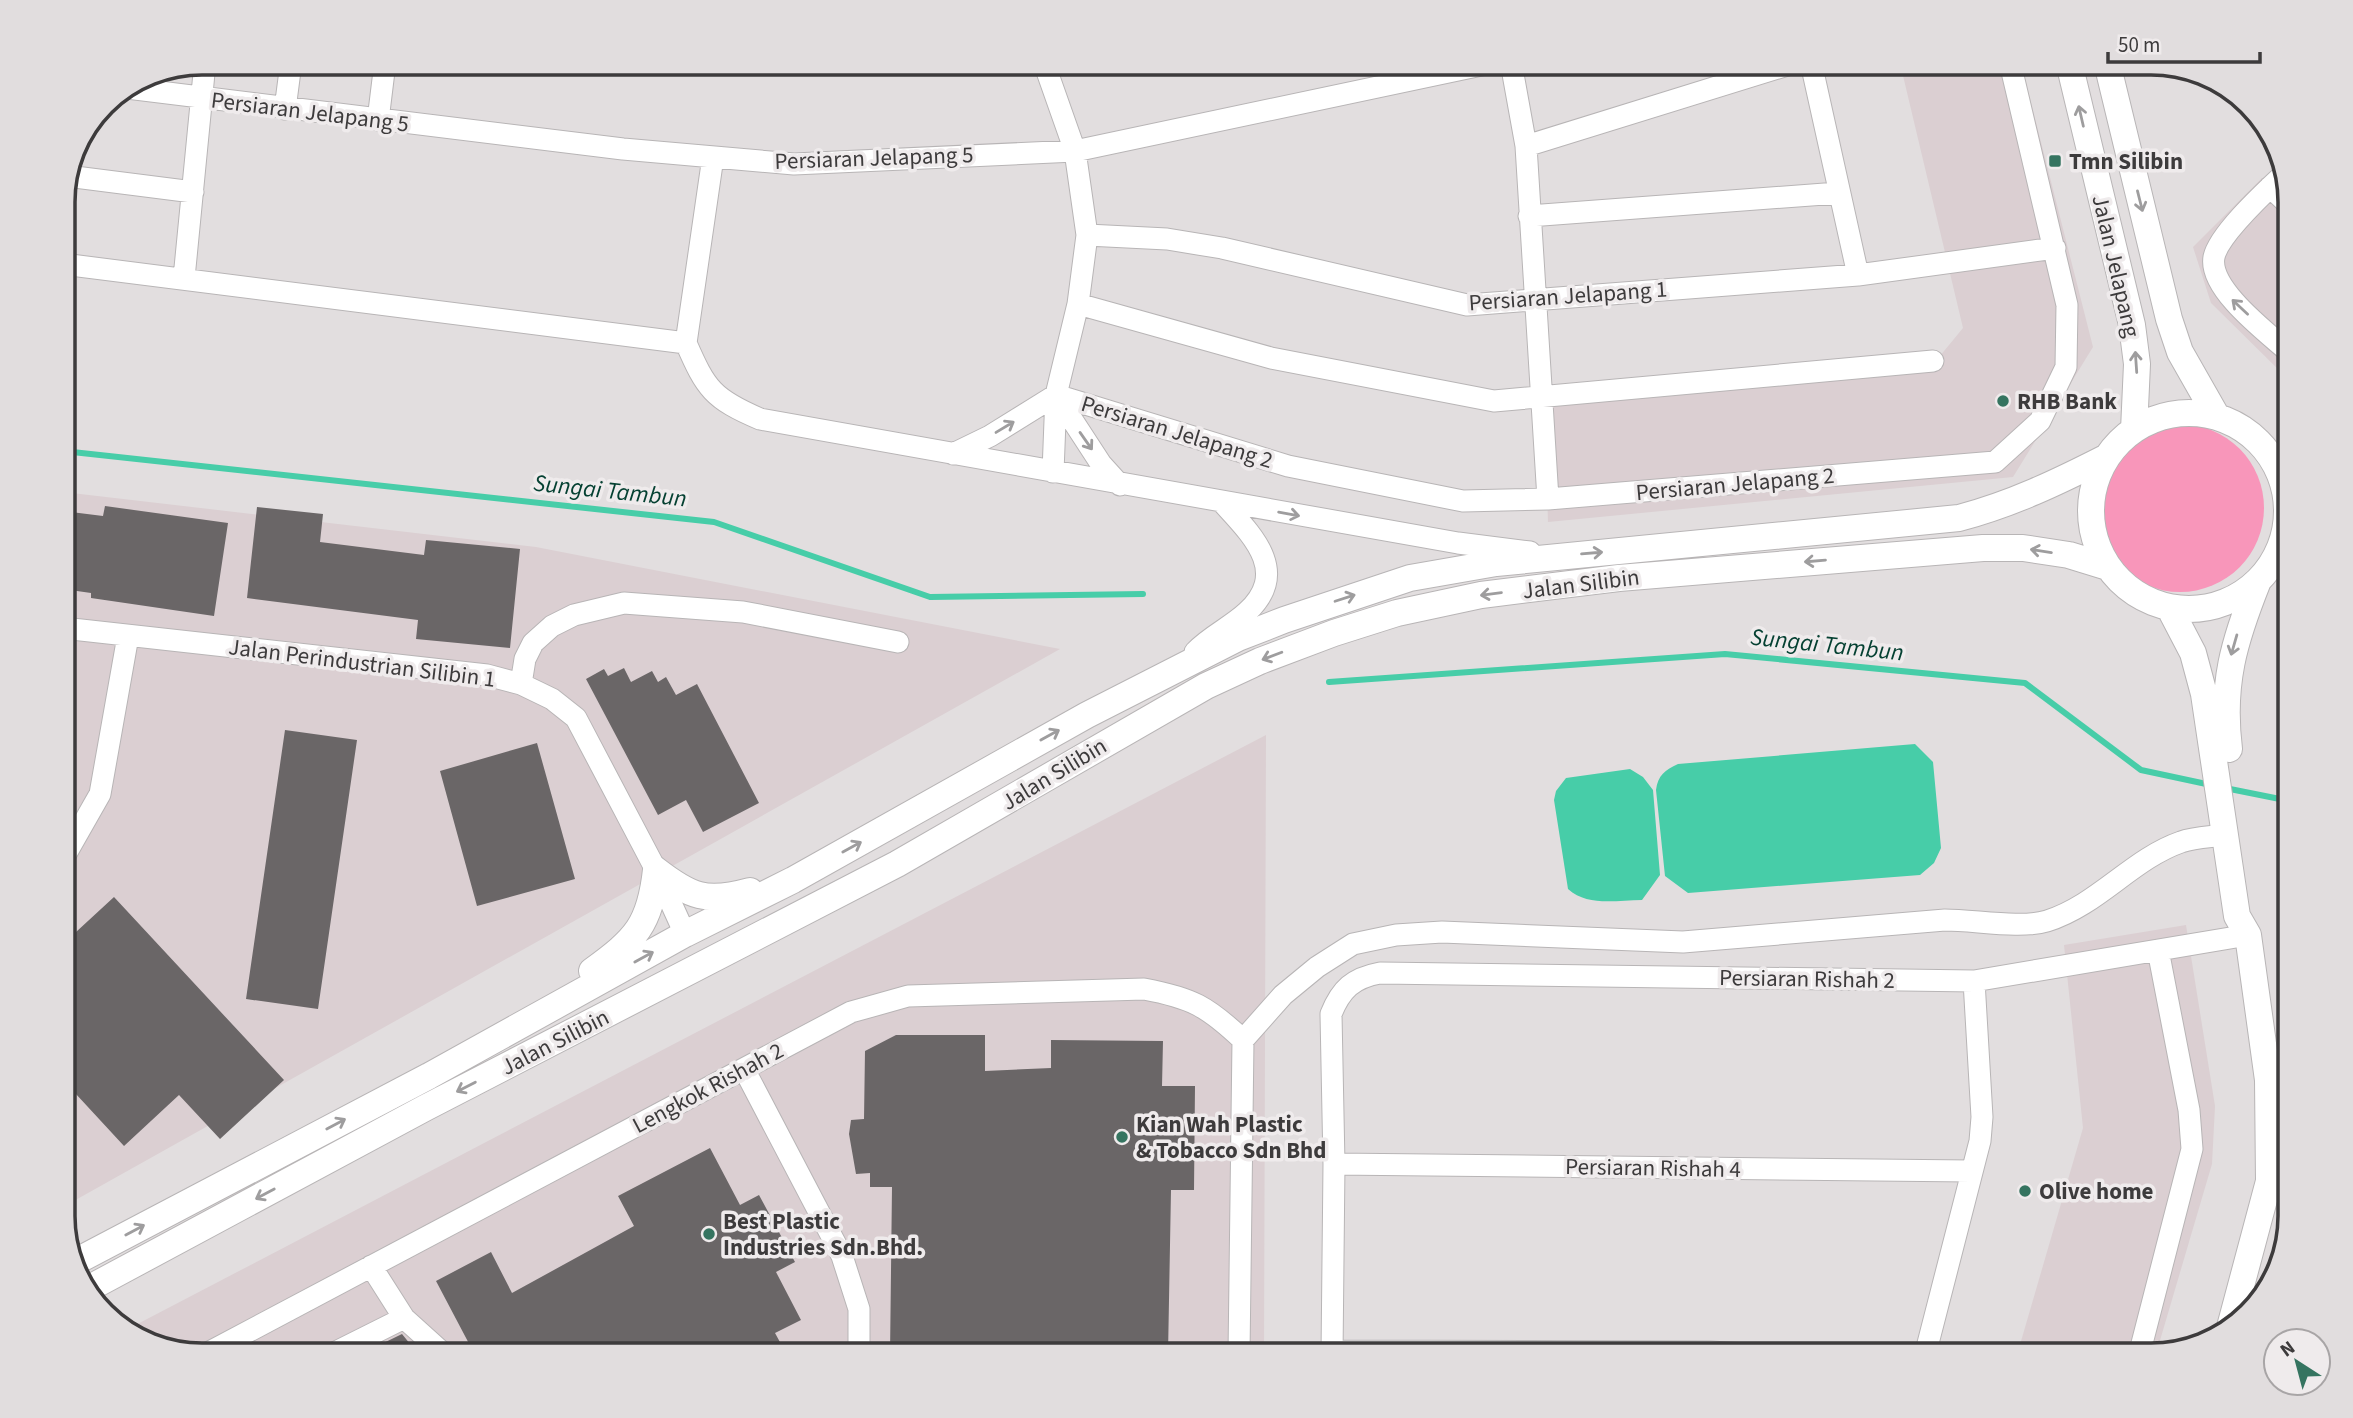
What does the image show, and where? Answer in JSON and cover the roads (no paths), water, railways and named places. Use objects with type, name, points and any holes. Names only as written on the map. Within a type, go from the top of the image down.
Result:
[{"type":"main road","name":"Jalan Jelapang","points":[[2071,75],[2132,325],[2137,364],[2134,430]]},
{"type":"main road","name":"Jalan Jelapang","points":[[2110,75],[2179,352],[2217,417]]},
{"type":"main road","points":[[2277,457],[2247,431],[2217,417],[2174,414],[2134,430],[2107,457],[2095,485],[2091,516],[2097,546],[2108,567],[2134,593],[2169,607],[2193,609],[2218,605],[2240,595],[2258,581],[2277,557]]},
{"type":"main road","name":"Jalan Silibin","points":[[82,1258],[512,1031],[685,934],[793,880],[1087,715],[1183,665],[1284,620],[1410,578],[1560,556],[1959,518],[2002,507],[2107,457]]},
{"type":"main road","name":"Jalan Silibin","points":[[96,1285],[897,864],[1206,686],[1260,661],[1397,613],[1481,596],[1619,578],[1983,548],[2023,548],[2069,555],[2108,567]]},
{"type":"main road","points":[[2217,721],[2229,664],[2258,581]]},
{"type":"main road","points":[[2169,607],[2193,653],[2217,721],[2228,826],[2254,914],[2248,935],[2268,1080],[2269,1181],[2234,1312]]},
{"type":"main road","points":[[685,934],[698,944],[716,943],[819,887],[897,864]]},
{"type":"main road","points":[[656,870],[684,891],[708,898],[729,897],[793,880]]},
{"type":"main road","points":[[512,1031],[629,942],[643,924],[652,904],[656,870]]},
{"type":"main road","points":[[540,1050],[589,1013],[675,965],[683,953],[685,934]]},
{"type":"street","name":"Persiaran Jelapang 5","points":[[142,90],[623,149],[794,164],[1074,151],[1432,75]]},
{"type":"street","points":[[1513,75],[1526,146],[1548,499]]},
{"type":"street","points":[[1526,146],[1755,75]]},
{"type":"street","points":[[1814,75],[1858,275]]},
{"type":"street","name":"Persiaran Jelapang 2","points":[[1056,395],[1288,466],[1464,501],[1548,499],[1996,462],[2040,421],[2066,367],[2067,305],[2013,75]]},
{"type":"street","points":[[184,278],[204,76]]},
{"type":"street","points":[[285,109],[290,76]]},
{"type":"street","points":[[378,120],[383,76]]},
{"type":"street","points":[[1048,76],[1074,151],[1087,235],[1078,304],[1056,395],[1054,472]]},
{"type":"street","points":[[76,266],[686,343],[713,157]]},
{"type":"street","points":[[78,177],[193,192]]},
{"type":"street","points":[[2276,182],[2222,241],[2214,257],[2214,269],[2230,298],[2277,341]]},
{"type":"street","points":[[1529,216],[1838,194]]},
{"type":"street","name":"Persiaran Jelapang 1","points":[[1087,235],[1167,239],[1222,248],[1467,305],[1858,275],[2055,248]]},
{"type":"street","points":[[1078,304],[1271,358],[1494,401],[1933,361]]},
{"type":"street","name":"Jalan Silibin","points":[[686,343],[702,382],[728,405],[760,419],[1458,543],[1560,556]]},
{"type":"street","points":[[953,454],[990,436],[1056,395]]},
{"type":"street","points":[[1056,395],[1101,464],[1120,485]]},
{"type":"street","points":[[1183,665],[1200,646],[1248,611],[1264,589],[1267,569],[1260,548],[1222,502]]},
{"type":"street","points":[[521,684],[529,651],[552,626],[574,615],[624,603],[743,612],[898,642]]},
{"type":"street","name":"Jalan Perindustrian Silibin 1","points":[[76,630],[487,676],[521,684],[552,699],[576,718],[656,870],[685,934]]},
{"type":"street","points":[[76,836],[100,794],[128,636]]},
{"type":"street","points":[[1239,1343],[1243,1040],[1283,995],[1317,967],[1353,944],[1385,937],[1442,932],[1683,942],[1945,919],[1988,920],[2015,926],[2046,922],[2077,909],[2182,841],[2228,826]]},
{"type":"street","name":"Persiaran Rishah 2","points":[[1334,1164],[1331,1014],[1338,996],[1362,976],[1380,973],[1974,981],[2248,935]]},
{"type":"street","points":[[2142,1343],[2192,1149],[2189,1111],[2158,950]]},
{"type":"street","points":[[1928,1343],[1980,1141],[1982,1117],[1974,981]]},
{"type":"street","name":"Lengkok Rishah 2","points":[[227,1343],[851,1012],[908,996],[1144,989],[1183,996],[1214,1013],[1243,1040]]},
{"type":"street","points":[[744,1069],[842,1256],[859,1309],[859,1343]]},
{"type":"street","points":[[1332,1343],[1334,1164]]},
{"type":"street","name":"Persiaran Rishah 4","points":[[1334,1164],[1971,1171]]},
{"type":"street","points":[[371,1266],[404,1318],[432,1343]]},
{"type":"street","points":[[354,1343],[404,1318]]},
{"type":"waterway","name":"Sungai Tambun","points":[[76,452],[714,522],[930,597],[1143,594]]},
{"type":"waterway","name":"Sungai Tambun","points":[[1329,682],[1725,654],[2025,683],[2141,770],[2211,785]]},
{"type":"waterway","name":"Sungai Tambun","points":[[2225,788],[2278,799]]},
{"type":"place","name":"Tmn Silibin","points":[[2055,161]]},
{"type":"place","name":"RHB Bank","points":[[2003,401]]},
{"type":"place","name":"Kian Wah Plastic & Tobacco Sdn Bhd","points":[[1122,1137]]},
{"type":"place","name":"Olive home","points":[[2025,1191]]},
{"type":"place","name":"Best Plastic Industries Sdn.Bhd.","points":[[709,1234]]}]
